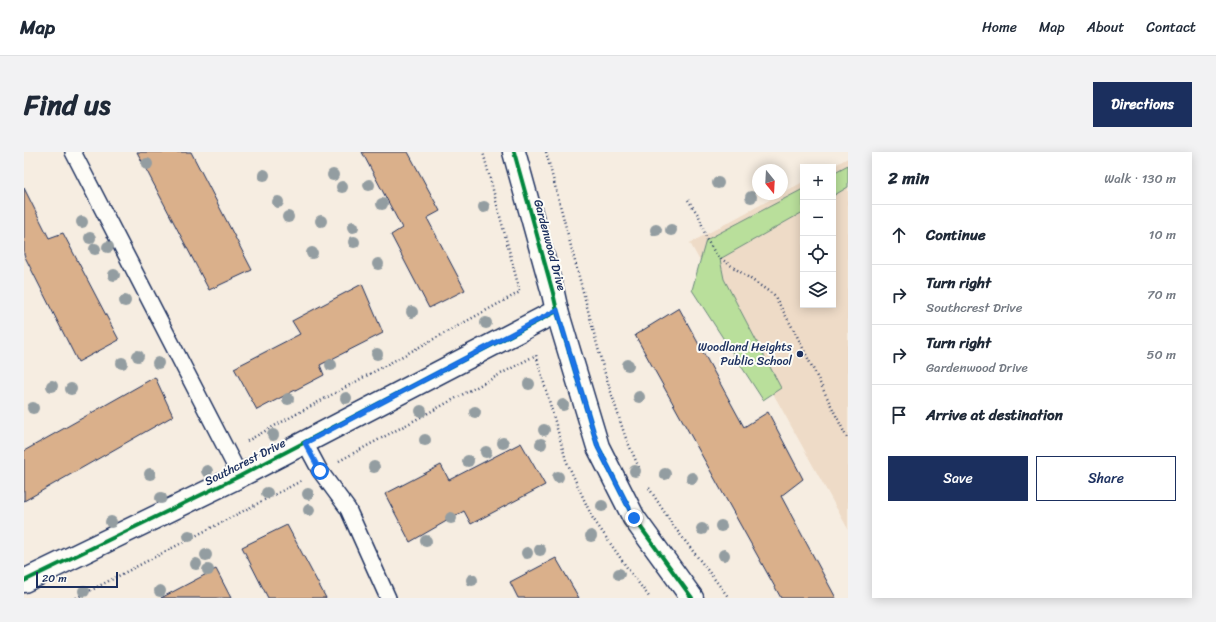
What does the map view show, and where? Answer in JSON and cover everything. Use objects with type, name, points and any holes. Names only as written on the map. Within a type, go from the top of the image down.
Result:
[{"type":"street","name":"Gardenwood Drive","points":[[514,152],[557,310],[598,447],[634,518],[692,598]]},
{"type":"street","name":"Southcrest Drive","points":[[24,581],[305,443],[557,310]]},
{"type":"lane","points":[[73,152],[240,476]]},
{"type":"lane","points":[[305,443],[320,471],[348,509],[388,598]]},
{"type":"path","points":[[228,451],[520,292],[483,152]]},
{"type":"path","points":[[546,152],[603,367],[625,436],[643,476]]},
{"type":"path","points":[[688,200],[698,216],[707,240],[717,256],[774,294],[795,332],[848,440]]},
{"type":"path","points":[[76,598],[320,471],[536,355],[566,460],[592,517],[650,598]]},
{"type":"path","points":[[646,482],[672,524],[729,598]]},
{"type":"shaded area","name":"Woodland Heights Public School","points":[[848,158],[848,529],[690,243],[770,200],[788,200],[788,190],[800,184],[800,308],[836,308],[836,164]]},
{"type":"green space","points":[[848,165],[848,187],[836,194],[836,171]]},
{"type":"green space","points":[[800,191],[800,214],[720,259],[724,279],[781,388],[763,400],[692,290],[706,240],[782,200],[788,200],[788,197]]},
{"type":"building","points":[[137,152],[191,152],[252,270],[209,290]]},
{"type":"building","points":[[362,152],[408,152],[440,211],[427,218],[465,290],[429,308],[391,235],[402,228]]},
{"type":"building","points":[[24,188],[49,238],[63,233],[119,340],[78,362],[24,255]]},
{"type":"building","points":[[362,284],[383,333],[320,365],[324,375],[257,410],[234,368],[300,334],[292,321]]},
{"type":"building","points":[[679,308],[744,427],[768,412],[803,479],[781,496],[836,598],[781,598],[635,335]]},
{"type":"building","points":[[155,377],[173,416],[24,501],[24,451]]},
{"type":"building","points":[[521,443],[545,485],[471,524],[464,511],[410,542],[385,494],[441,465],[449,480]]},
{"type":"building","points":[[287,525],[326,598],[268,598],[242,547]]},
{"type":"building","points":[[556,558],[579,598],[518,598],[510,582]]},
{"type":"building","points":[[216,569],[231,598],[161,598],[199,578]]},
{"type":"cycle path","points":[[514,152],[557,311],[598,447],[634,518],[692,598]]},
{"type":"cycle path","points":[[24,581],[240,476],[557,311]]},
{"type":"place","name":"Woodland Heights Public School","points":[[800,354]]},
{"type":"route","points":[[320,471],[305,443],[557,310],[598,447],[634,518]]}]
